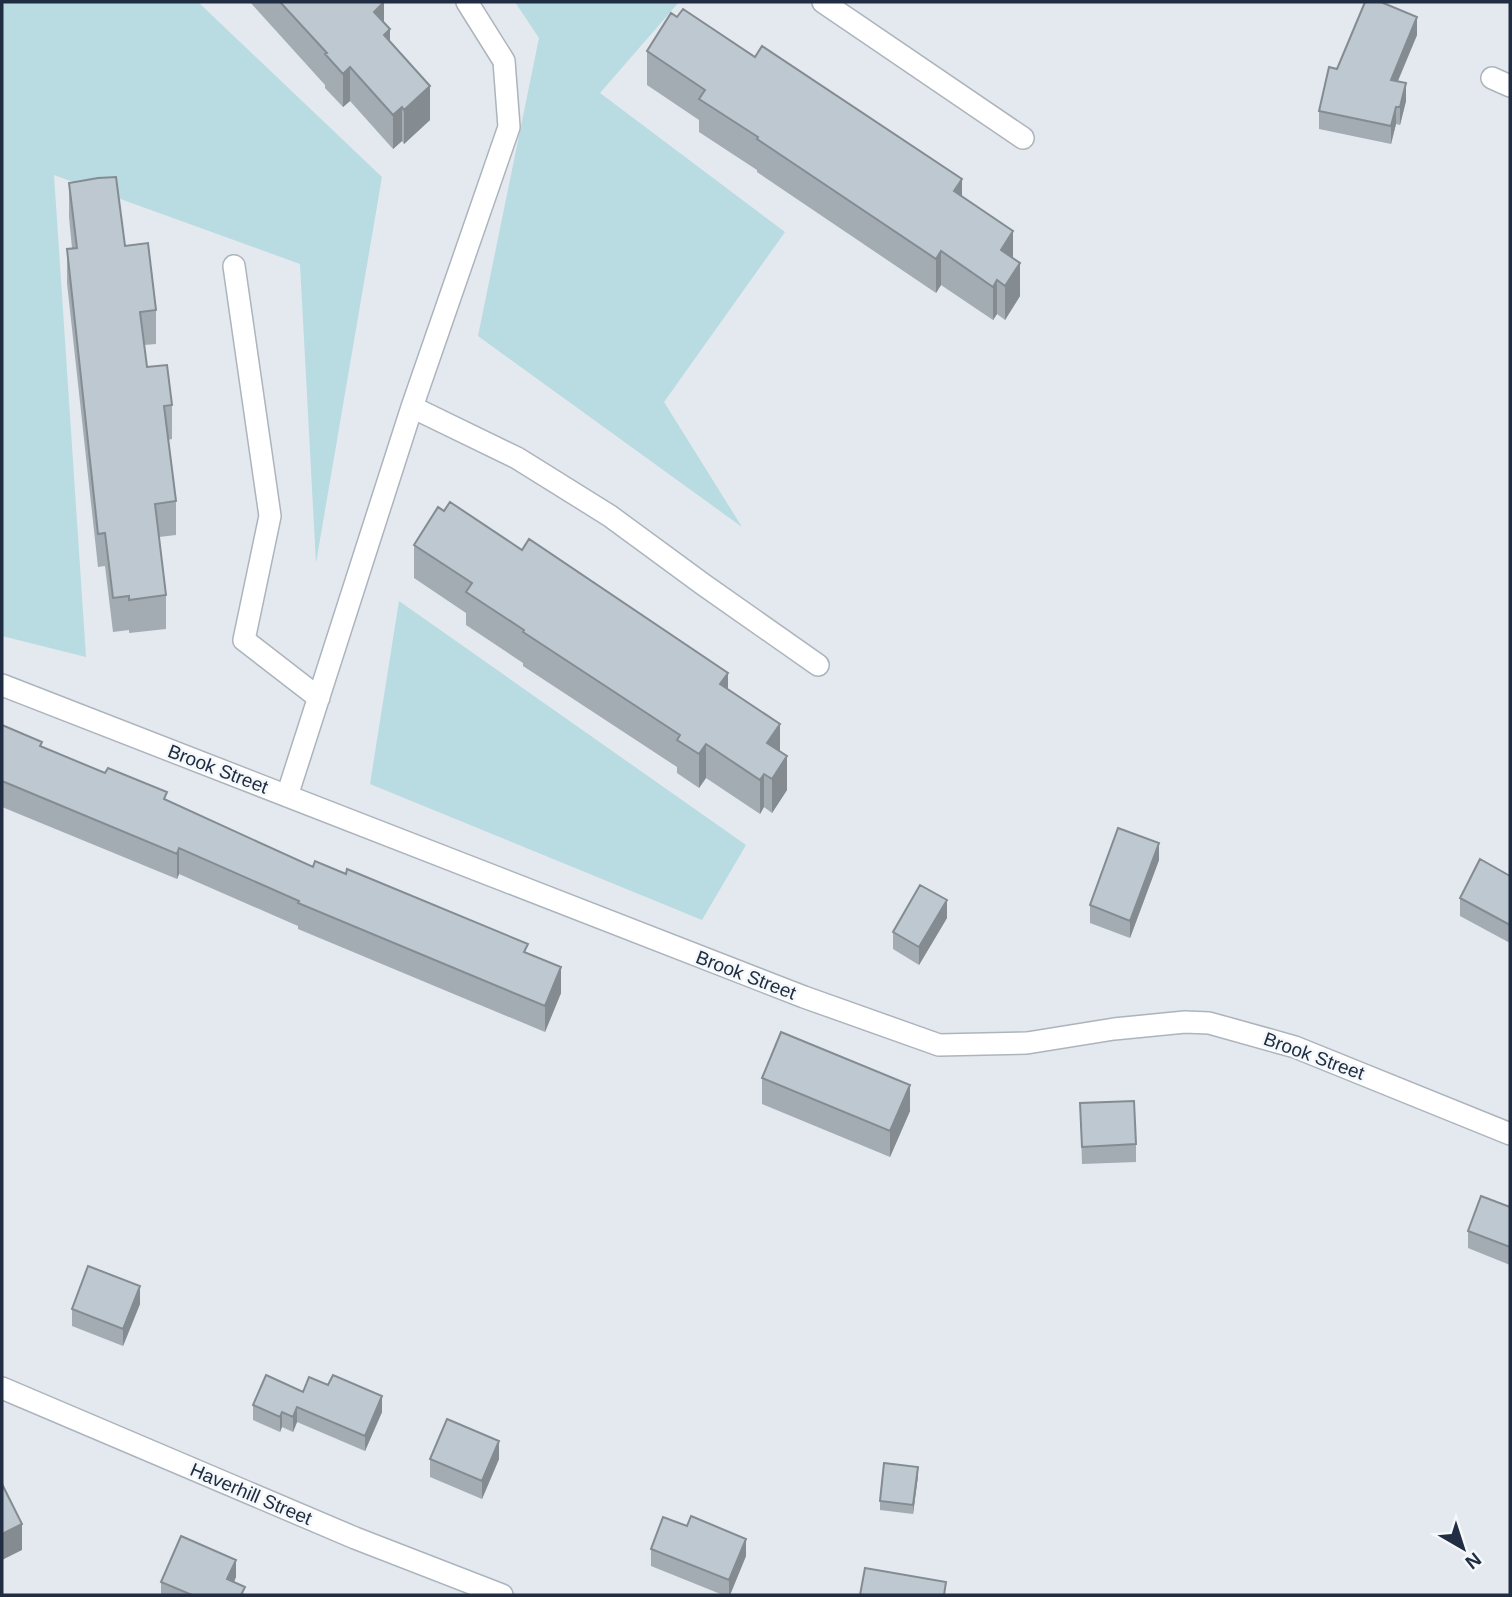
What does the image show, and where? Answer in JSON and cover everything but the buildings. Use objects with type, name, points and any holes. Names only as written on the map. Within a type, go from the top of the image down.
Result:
[{"type":"street","points":[[287,796],[412,407],[509,127],[504,61],[467,2]]},
{"type":"street","points":[[823,2],[1023,138]]},
{"type":"street","points":[[234,266],[270,516],[244,640],[319,698]]},
{"type":"street","points":[[412,407],[517,458],[610,516],[818,666]]},
{"type":"street","name":"Brook Street","points":[[2,685],[804,997],[939,1045],[1027,1043],[1114,1029],[1185,1022],[1209,1023],[1306,1051],[1510,1134]]},
{"type":"street","name":"Haverhill Street","points":[[2,1388],[355,1538],[502,1595]]},
{"type":"shaded area","points":[[2,2],[198,2],[382,177],[316,563],[300,264],[54,175],[86,657],[2,636]]},
{"type":"shaded area","points":[[515,2],[679,2],[600,93],[785,232],[664,402],[742,527],[478,336],[539,38]]},
{"type":"shaded area","points":[[399,601],[746,845],[702,920],[370,784]]}]
